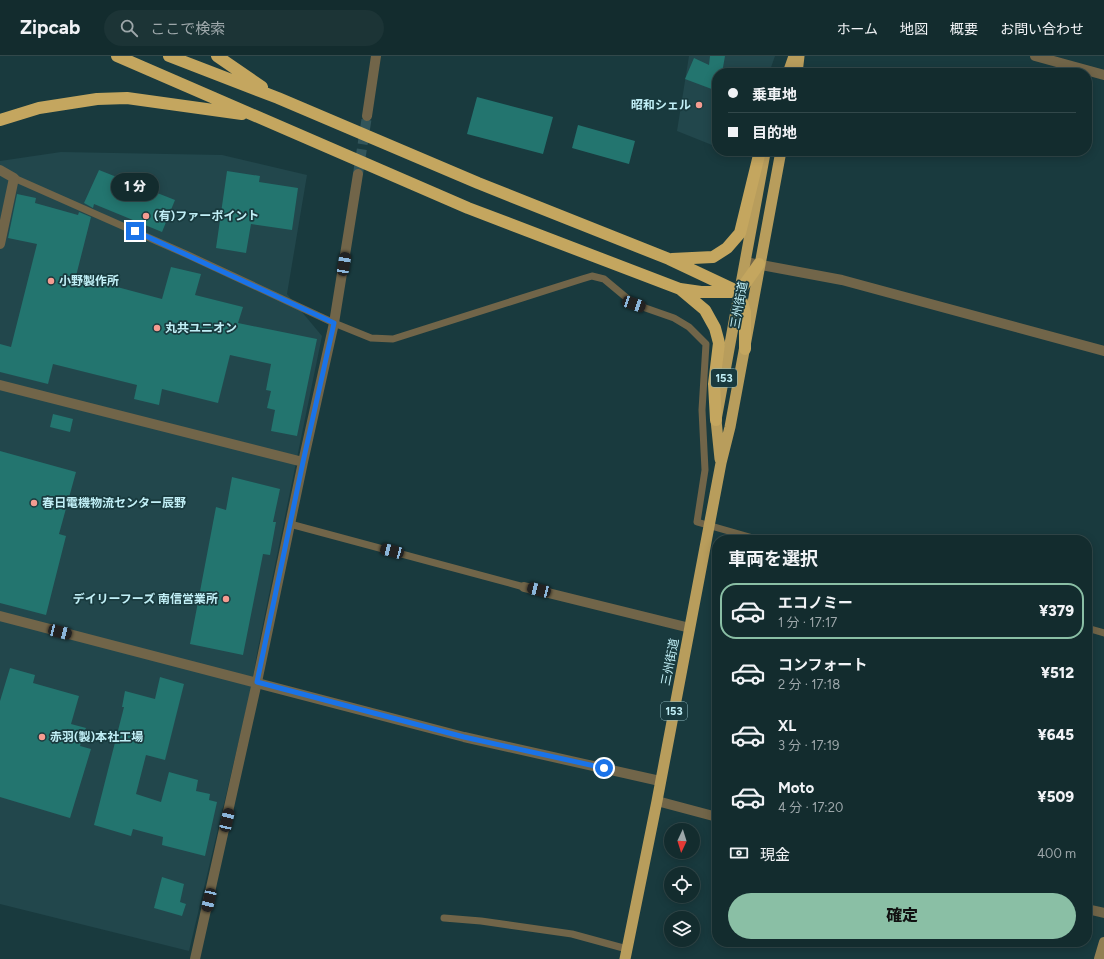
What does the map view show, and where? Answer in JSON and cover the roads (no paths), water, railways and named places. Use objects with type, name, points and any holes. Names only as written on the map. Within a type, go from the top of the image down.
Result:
[{"type":"highway","points":[[117,56],[468,208],[680,289],[700,292],[739,292]]},
{"type":"highway","points":[[169,56],[278,98],[478,183],[669,259],[739,292],[746,312],[745,349]]},
{"type":"highway","points":[[217,56],[278,98]]},
{"type":"highway","points":[[790,68],[794,56]]},
{"type":"highway","points":[[798,68],[799,56]]},
{"type":"highway","points":[[0,120],[39,108],[112,98],[127,98],[257,116]]},
{"type":"highway","points":[[669,259],[713,257],[727,248],[736,238],[742,229],[759,156]]},
{"type":"highway","name":"三州街道","points":[[721,463],[716,420],[764,156]]},
{"type":"highway","name":"三州街道","points":[[626,954],[657,801],[721,463],[730,427],[780,156]]},
{"type":"highway","points":[[739,292],[759,264]]},
{"type":"highway","points":[[680,289],[705,310],[715,328],[719,343],[714,384],[716,420]]},
{"type":"main road","points":[[1099,959],[1104,942]]},
{"type":"street","points":[[367,116],[376,56]]},
{"type":"street","points":[[1035,56],[1079,68]]},
{"type":"street","points":[[1092,72],[1104,75]]},
{"type":"street","points":[[0,170],[14,178],[0,244]]},
{"type":"street","points":[[195,959],[257,682],[334,323],[358,174]]},
{"type":"street","points":[[745,262],[842,280],[1104,351]]},
{"type":"street","points":[[0,385],[303,462]]},
{"type":"street","points":[[524,587],[690,628]]},
{"type":"street","points":[[0,616],[464,737],[660,781]]},
{"type":"street","points":[[657,801],[712,816]]},
{"type":"street","points":[[1092,910],[1104,913]]},
{"type":"lane","points":[[14,178],[188,255],[334,323],[371,338],[393,339],[592,276],[604,279],[634,304],[674,318],[689,327],[706,344],[702,410],[705,470],[697,522],[742,535]]},
{"type":"lane","points":[[290,524],[524,587]]},
{"type":"lane","points":[[1092,629],[1104,633]]},
{"type":"lane","points":[[444,918],[481,921],[572,934],[626,954]]},
{"type":"tunnel","points":[[358,174],[367,116]]},
{"type":"place","name":"昭和シェル","points":[[699,105]]},
{"type":"place","name":"(有)ファーポイント","points":[[146,216]]},
{"type":"place","name":"小野製作所","points":[[51,281]]},
{"type":"place","name":"丸共ユニオン","points":[[157,328]]},
{"type":"place","name":"春日電機物流センター辰野","points":[[34,503]]},
{"type":"place","name":"デイリーフーズ 南信営業所","points":[[226,599]]},
{"type":"place","name":"赤羽(製)本社工場","points":[[42,737]]}]
